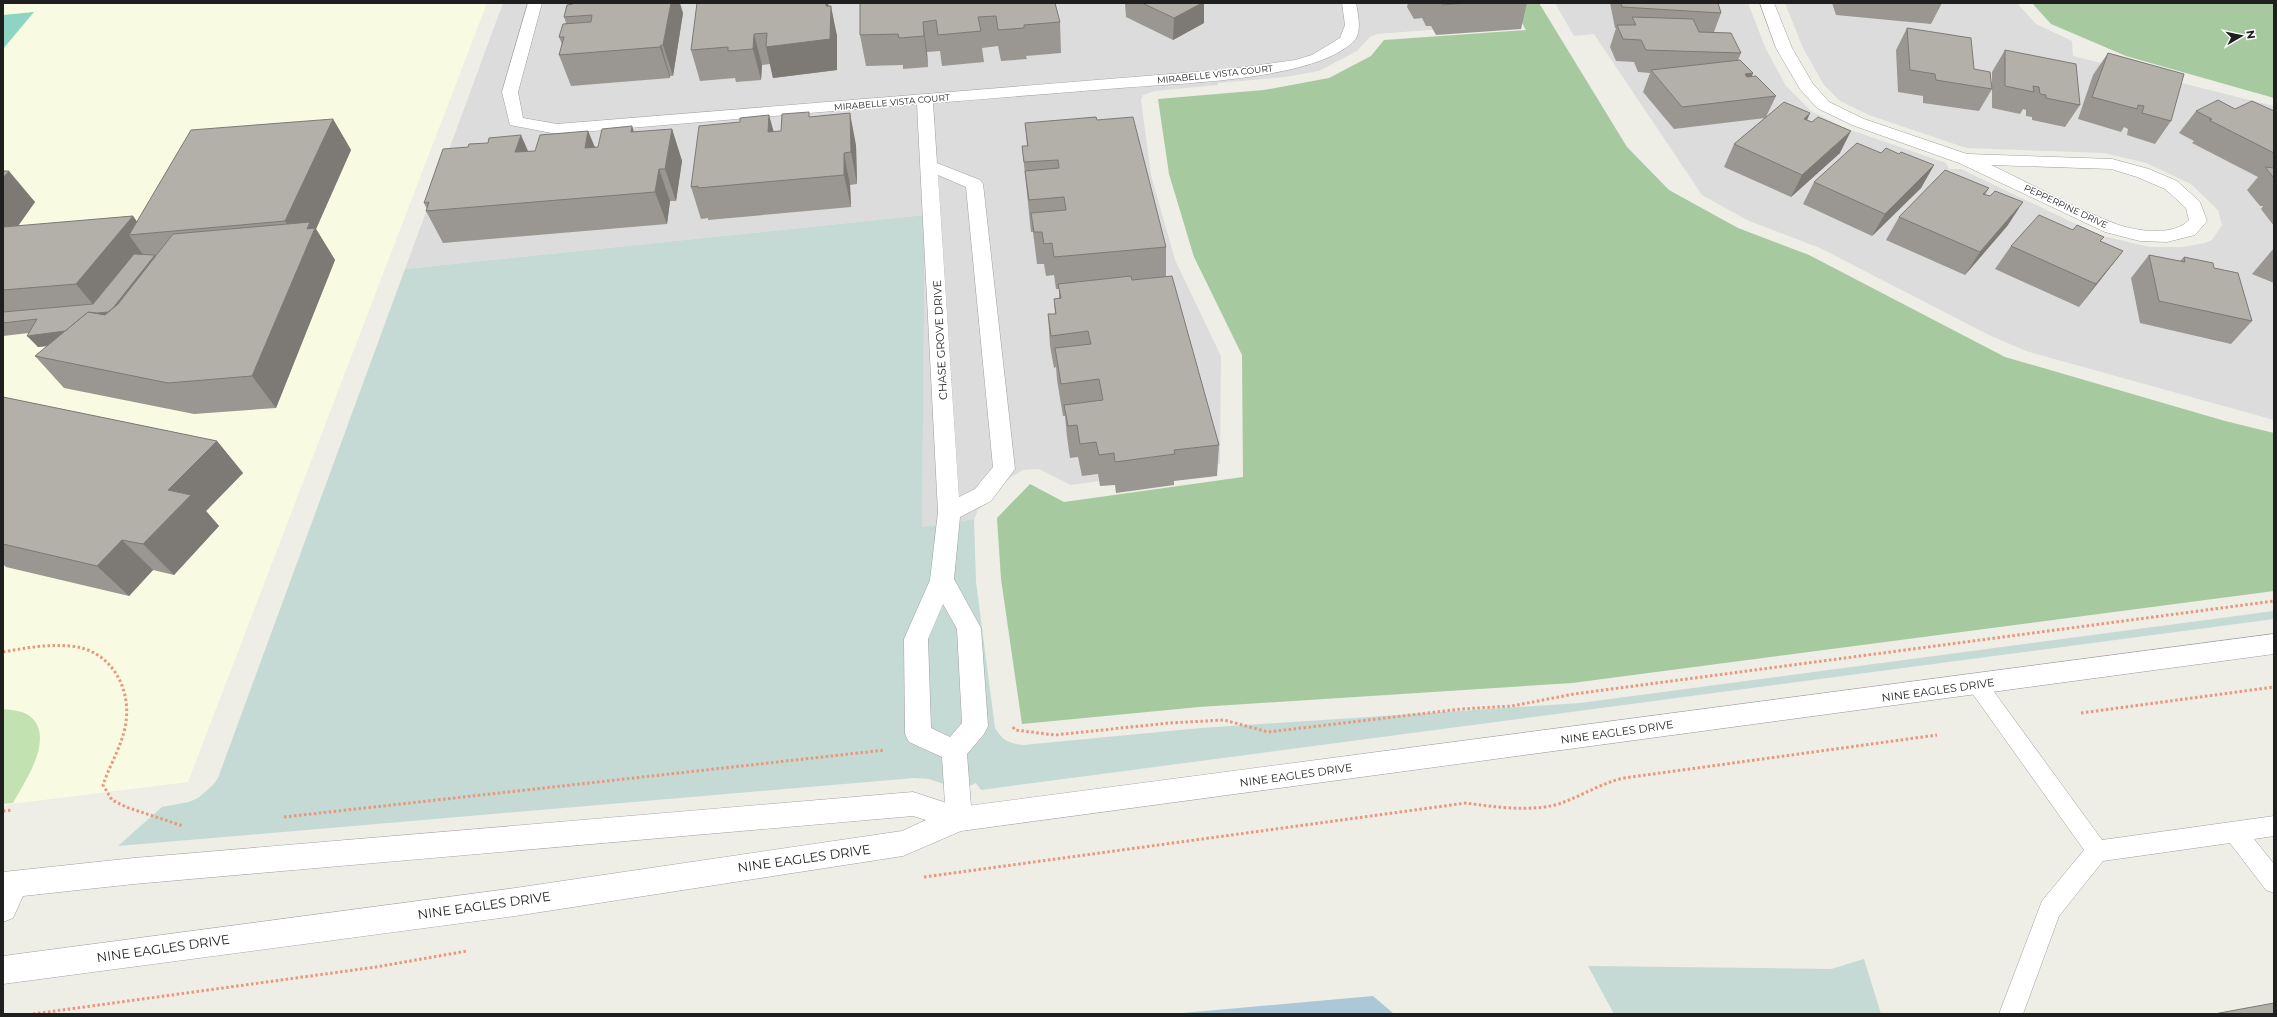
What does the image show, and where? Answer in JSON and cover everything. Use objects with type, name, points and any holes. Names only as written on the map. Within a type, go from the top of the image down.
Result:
[{"type":"street","name":"MIRABELLE VISTA COURT","points":[[535,3],[510,92],[516,122],[556,129],[1232,74],[1297,64],[1318,58],[1347,40],[1352,25],[1349,3]]},
{"type":"street","name":"PEPPERPINE DRIVE","points":[[1767,3],[1784,48],[1806,86],[1823,105],[1858,122],[1965,159],[2111,228],[2140,235],[2167,236],[2189,231],[2198,221],[2194,206],[2171,185],[2143,173],[2112,164],[1965,159]]},
{"type":"street","name":"CHASE GROVE DRIVE","points":[[925,99],[949,512],[942,580],[916,639],[918,734],[954,751]]},
{"type":"street","points":[[930,166],[974,184],[1004,469],[983,494],[949,512]]},
{"type":"street","points":[[942,580],[969,628],[976,726],[954,751],[959,820]]},
{"type":"street","name":"NINE EAGLES DRIVE","points":[[3,970],[514,902],[903,843],[959,820],[2274,644]]},
{"type":"street","name":"NINE EAGLES DRIVE","points":[[9,885],[142,870],[913,804],[959,820]]},
{"type":"street","points":[[3,908],[9,885]]},
{"type":"lane","points":[[1977,684],[2097,851]]},
{"type":"lane","points":[[2011,1014],[2050,909],[2097,851],[2274,826]]},
{"type":"lane","points":[[2234,831],[2274,882]]},
{"type":"path","points":[[1011,726],[1015,730],[1055,735],[1169,723],[1224,720],[1268,732],[1461,709],[1512,706],[1574,694],[2274,601]]},
{"type":"path","points":[[3,652],[55,645],[77,647],[109,661],[120,675],[127,706],[126,722],[104,785],[112,800],[126,807],[189,827]]},
{"type":"path","points":[[2081,713],[2274,687]]},
{"type":"path","points":[[922,877],[1466,804],[1542,807],[1563,804],[1604,783],[1624,778],[1937,735]]},
{"type":"path","points":[[281,817],[584,782],[888,750]]},
{"type":"path","points":[[3,811],[12,810]]},
{"type":"path","points":[[33,1014],[376,966],[469,950]]},
{"type":"shaded area","points":[[3,3],[487,3],[188,782],[3,805]]},
{"type":"shaded area","points":[[503,3],[1495,3],[1508,24],[1377,34],[1370,37],[1357,51],[1319,71],[1285,77],[1218,83],[1218,85],[1155,91],[1143,95],[1141,100],[1151,175],[1175,260],[1221,356],[1220,464],[1071,485],[1039,469],[1023,470],[1011,477],[978,510],[974,519],[922,527],[925,215],[405,269]]},
{"type":"shaded area","points":[[1555,3],[1748,3],[1765,47],[1786,86],[1811,111],[1845,128],[1946,163],[1949,169],[1961,169],[2099,235],[2149,247],[2183,247],[2205,243],[2212,240],[2222,225],[2218,210],[2191,184],[2146,163],[2104,153],[1966,148],[1869,115],[1840,101],[1824,85],[1803,48],[1785,3],[2017,3],[2036,24],[2072,41],[2073,56],[2274,106],[2274,420],[2026,351],[1989,335],[1820,248],[1749,221],[1702,195],[1594,34],[1574,36]]},
{"type":"shaded area","points":[[925,215],[922,527],[974,519],[976,582],[995,728],[1006,741],[1023,745],[1201,728],[1580,703],[2274,611],[2274,619],[981,790],[976,783],[961,790],[929,779],[914,778],[118,846],[162,807],[189,802],[198,798],[213,785],[218,778],[405,269]]},
{"type":"shaded area","points":[[1864,959],[1881,1014],[1614,1014],[1588,966],[1831,969]]},
{"type":"shaded area","points":[[1373,996],[1394,1014],[1172,1014]]},
{"type":"green space","points":[[1511,3],[1539,3],[1627,147],[1669,190],[1738,228],[1809,255],[2005,357],[2225,421],[2274,433],[2274,591],[1572,683],[1199,707],[1022,724],[1001,579],[997,518],[1030,484],[1064,502],[1243,477],[1242,355],[1194,257],[1169,174],[1158,99],[1264,90],[1329,78],[1371,56],[1384,40],[1526,30]]},
{"type":"green space","points":[[2032,3],[2274,3],[2274,98],[2126,56],[2051,24]]},
{"type":"green space","points":[[34,12],[3,49],[3,15]]},
{"type":"green space","points":[[3,709],[19,711],[32,718],[38,727],[40,737],[39,749],[24,784],[13,803],[3,804]]},
{"type":"building","points":[[573,3],[671,3],[663,45],[660,47],[559,55],[564,37],[559,37],[563,24],[591,22],[592,15],[564,17],[567,5]]},
{"type":"building","points":[[697,3],[826,3],[826,6],[831,6],[830,39],[766,47],[767,33],[754,34],[753,49],[728,51],[728,47],[691,50]]},
{"type":"building","points":[[860,3],[1055,3],[1060,22],[1024,25],[1024,28],[998,30],[996,16],[978,17],[981,31],[938,35],[936,20],[923,22],[924,36],[899,38],[898,34],[860,35]]},
{"type":"building","points":[[1142,3],[1202,3],[1174,18]]},
{"type":"building","points":[[1441,3],[1467,3],[1442,5]]},
{"type":"building","points":[[1621,3],[1718,3],[1721,13],[1622,7]]},
{"type":"building","points":[[1632,17],[1693,19],[1699,32],[1731,33],[1741,53],[1646,50],[1641,40],[1623,39],[1617,25],[1636,25]]},
{"type":"building","points":[[1907,28],[1971,38],[1974,69],[1990,72],[1992,89],[1936,80],[1935,74],[1910,70]]},
{"type":"building","points":[[2005,50],[2076,64],[2080,105],[2046,98],[2046,95],[2040,94],[2039,87],[2033,86],[2034,92],[2005,86]]},
{"type":"building","points":[[2108,53],[2184,74],[2171,121],[2142,113],[2144,106],[2138,105],[2137,109],[2092,97]]},
{"type":"building","points":[[1740,60],[1753,73],[1745,74],[1747,77],[1756,76],[1776,96],[1682,107],[1651,70]]},
{"type":"building","points":[[2218,100],[2235,109],[2252,101],[2274,111],[2274,153],[2209,120],[2212,119],[2196,111]]},
{"type":"building","points":[[1784,102],[1810,113],[1804,119],[1812,122],[1818,117],[1851,131],[1802,175],[1734,144]]},
{"type":"building","points":[[809,112],[809,117],[850,113],[851,152],[844,153],[844,175],[698,188],[698,186],[691,187],[699,126],[740,122],[740,118],[769,115],[768,132],[781,131],[782,114]]},
{"type":"building","points":[[1096,117],[1097,120],[1133,117],[1166,247],[1054,257],[1052,243],[1044,244],[1042,232],[1034,232],[1031,213],[1066,210],[1064,197],[1029,200],[1025,171],[1059,168],[1058,160],[1024,162],[1022,146],[1028,146],[1025,123]]},
{"type":"building","points":[[333,119],[285,221],[129,235],[191,130]]},
{"type":"building","points":[[632,126],[631,132],[672,129],[665,169],[659,169],[655,192],[426,211],[429,202],[424,203],[443,149],[468,147],[469,144],[488,143],[489,138],[521,135],[515,152],[535,151],[540,135],[588,131],[585,148],[598,147],[602,129]]},
{"type":"building","points":[[1857,143],[1881,153],[1886,148],[1899,154],[1901,152],[1934,165],[1885,214],[1814,182]]},
{"type":"building","points":[[2265,167],[2274,168],[2274,178]]},
{"type":"building","points":[[1945,170],[1989,188],[1983,194],[1990,196],[1995,191],[2023,202],[1980,252],[1899,217]]},
{"type":"building","points":[[3,171],[9,171],[3,178]]},
{"type":"building","points":[[2039,215],[2073,230],[2077,225],[2104,237],[2100,241],[2123,251],[2096,284],[2011,246]]},
{"type":"building","points":[[133,216],[76,284],[3,290],[3,227]]},
{"type":"building","points":[[310,222],[307,229],[315,228],[252,376],[168,383],[35,356],[88,312],[105,315],[118,304],[173,234]]},
{"type":"building","points":[[134,254],[155,255],[113,308],[108,312],[88,312],[65,331],[27,336],[37,319],[3,323],[3,312],[93,304]]},
{"type":"building","points":[[2149,255],[2185,262],[2184,257],[2213,263],[2214,268],[2238,273],[2252,321],[2159,301]]},
{"type":"building","points":[[1131,276],[1132,280],[1172,276],[1219,445],[1174,450],[1175,454],[1115,462],[1114,453],[1099,455],[1096,442],[1080,444],[1077,425],[1068,426],[1064,405],[1103,400],[1099,379],[1061,384],[1055,348],[1091,344],[1088,331],[1051,336],[1048,314],[1056,314],[1054,299],[1061,298],[1058,284]]},
{"type":"building","points":[[3,397],[217,441],[168,490],[191,495],[143,544],[122,540],[97,566],[3,544]]},
{"type":"building","points":[[2274,1003],[2274,1014],[2214,1014]]}]
